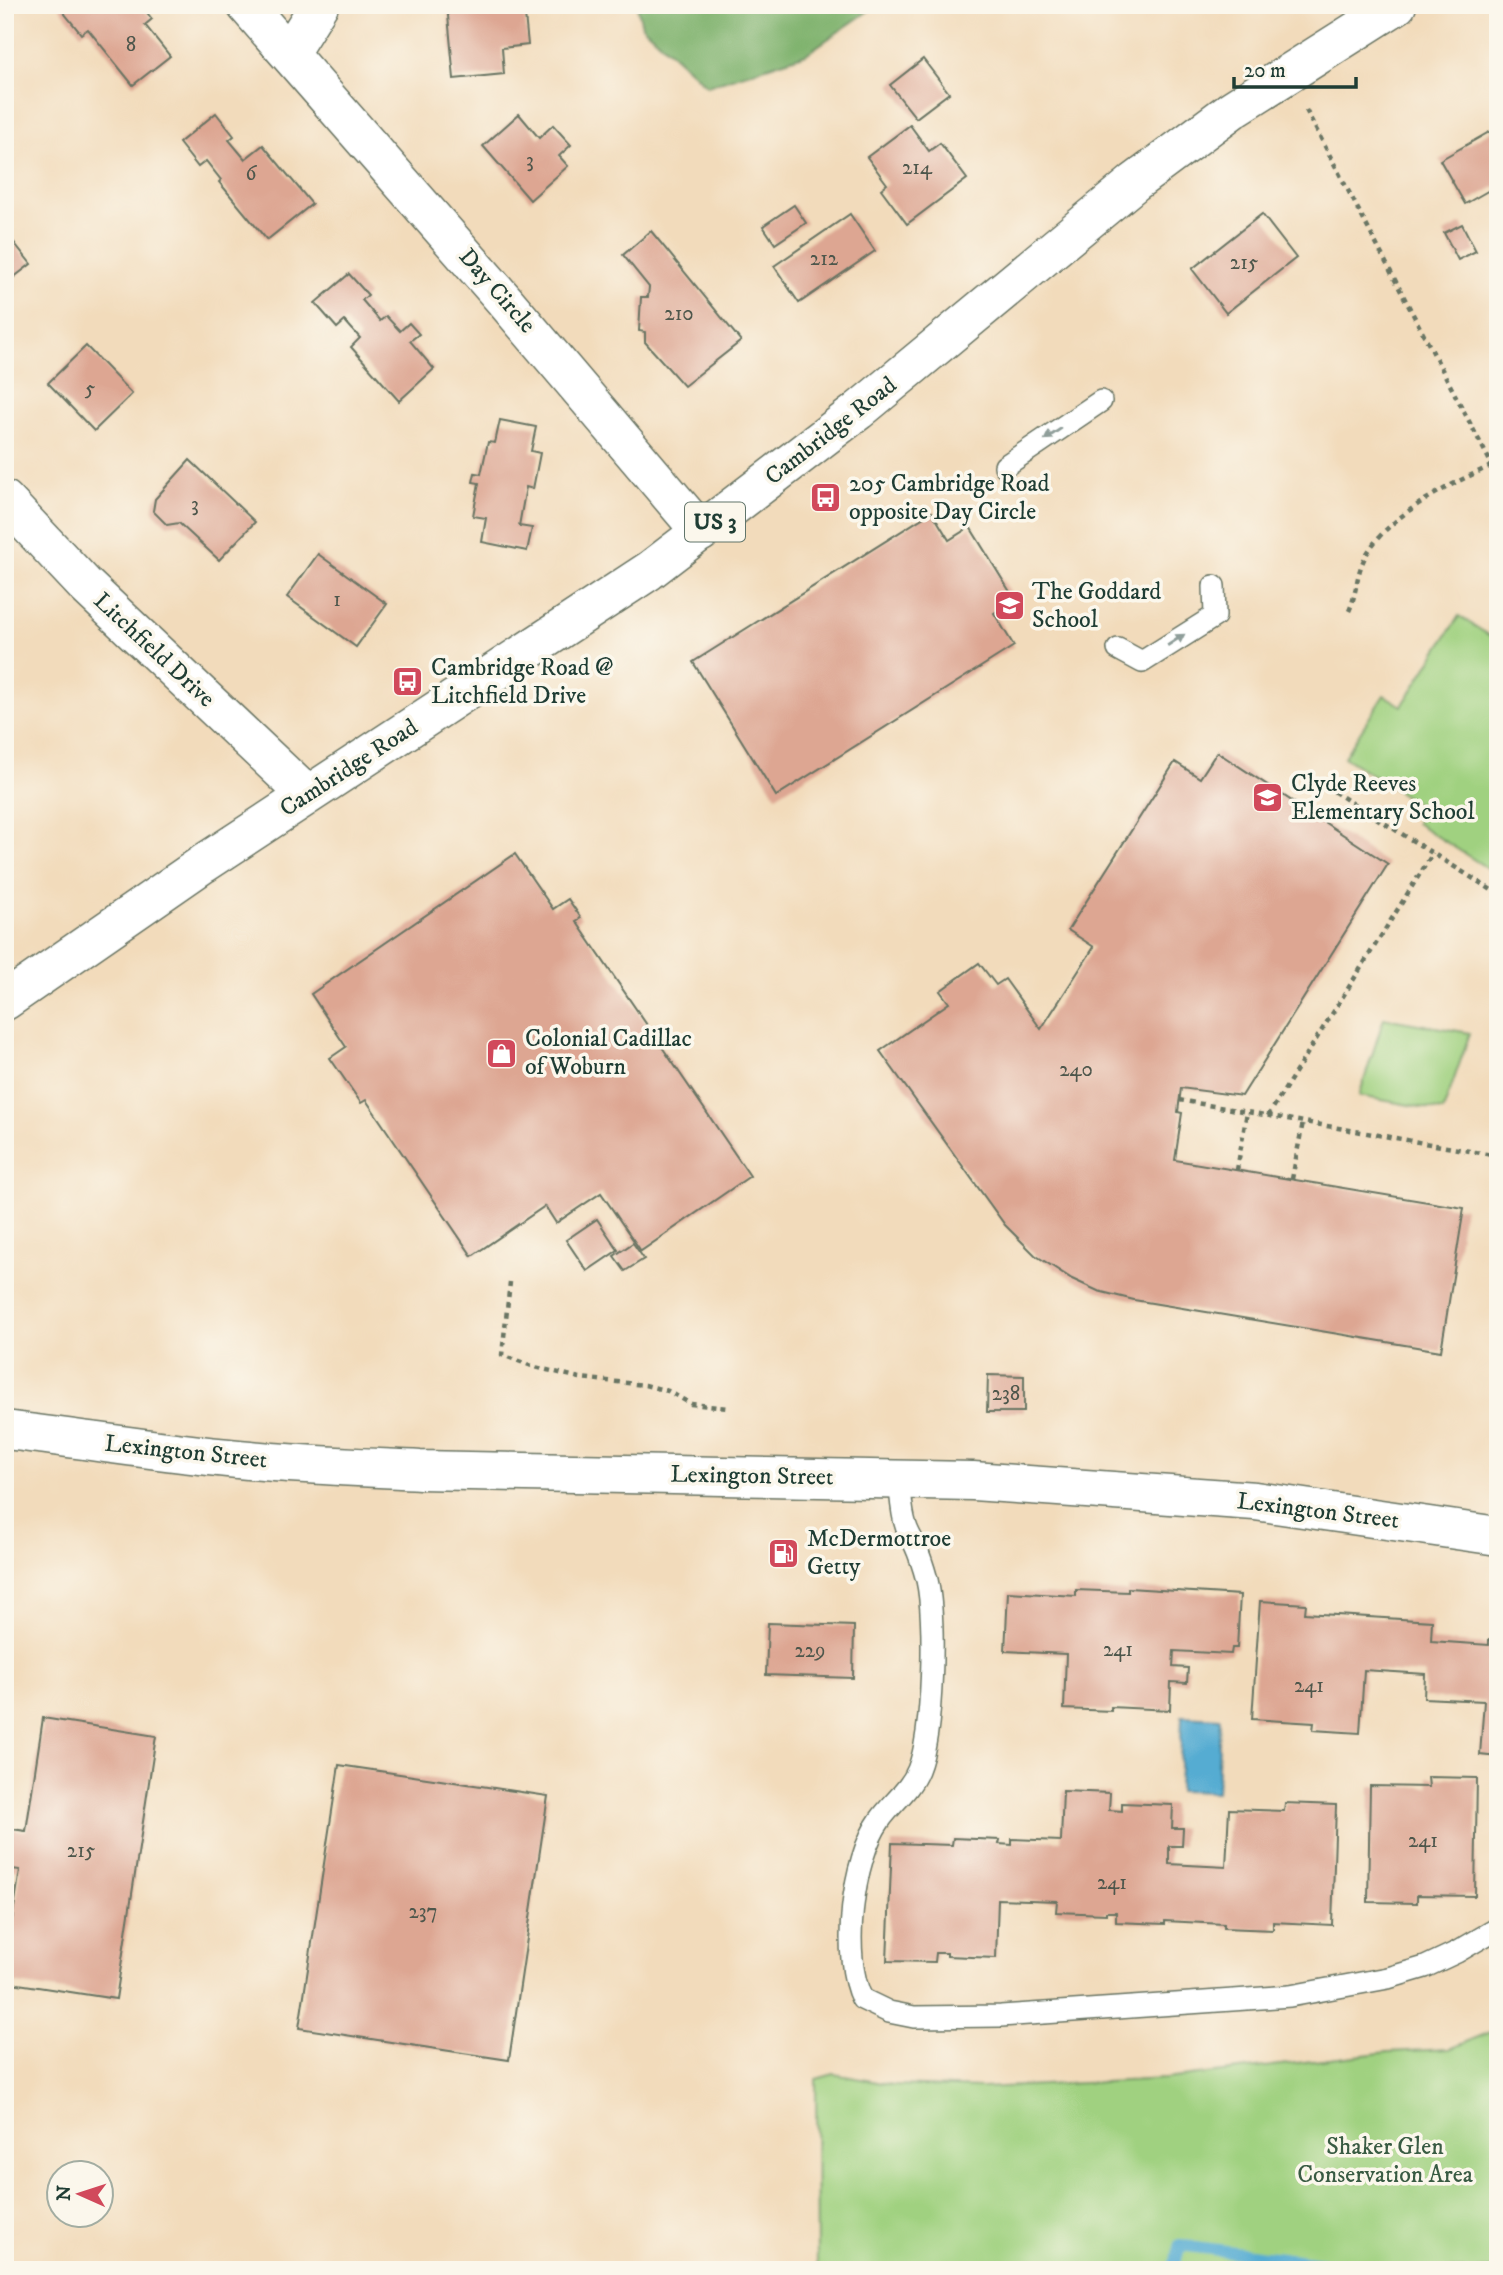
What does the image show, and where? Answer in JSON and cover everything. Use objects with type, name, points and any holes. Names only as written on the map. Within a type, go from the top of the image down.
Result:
[{"type":"main road","name":"Day Circle","points":[[246,5],[505,301],[701,532]]},
{"type":"main road","points":[[289,53],[319,5]]},
{"type":"main road","name":"Cambridge Road","points":[[5,1001],[307,795],[649,571],[931,352],[1038,260],[1135,182],[1233,109],[1397,5]]},
{"type":"main road","name":"Litchfield Drive","points":[[5,500],[85,585],[307,795]]},
{"type":"main road","name":"Lexington Street","points":[[5,1430],[213,1456],[330,1466],[973,1481],[1255,1501],[1498,1536]]},
{"type":"lane","points":[[1005,466],[1101,401]]},
{"type":"lane","points":[[1118,649],[1142,662],[1215,616],[1214,586]]},
{"type":"lane","points":[[899,1479],[906,1527],[916,1547],[927,1582],[931,1636],[929,1712],[925,1746],[918,1770],[871,1835],[857,1878],[852,1908],[853,1976],[862,1999],[895,2014],[939,2017],[1014,2015],[1290,1996],[1388,1978],[1425,1967],[1498,1928]]},
{"type":"path","points":[[1304,106],[1495,464],[1432,496],[1401,517],[1381,535],[1362,564],[1349,611]]},
{"type":"path","points":[[1317,781],[1498,894]]},
{"type":"path","points":[[1268,1116],[1433,853]]},
{"type":"path","points":[[1179,1100],[1498,1156]]},
{"type":"path","points":[[1237,1170],[1247,1112]]},
{"type":"path","points":[[1292,1179],[1303,1122]]},
{"type":"path","points":[[510,1282],[502,1355],[535,1367],[580,1378],[645,1385],[668,1391],[691,1404],[727,1408]]},
{"type":"green space","points":[[637,5],[877,5],[806,54],[707,86],[642,26]]},
{"type":"green space","points":[[1459,616],[1498,641],[1498,875],[1416,823],[1424,808],[1344,757],[1384,695],[1402,706]]},
{"type":"green space","points":[[1384,1018],[1470,1033],[1443,1111],[1359,1096]]},
{"type":"green space","name":"Shaker Glen Conservation Area","points":[[1498,2029],[1498,2270],[817,2270],[816,2079],[834,2074],[893,2085],[982,2088],[1165,2079],[1388,2052],[1449,2049]]},
{"type":"water","points":[[1182,1716],[1220,1718],[1217,1792],[1179,1791]]},
{"type":"building","points":[[64,5],[141,5],[152,19],[145,25],[170,56],[133,85],[88,29],[81,34],[60,8]]},
{"type":"building","points":[[447,5],[524,5],[528,45],[502,48],[504,74],[454,79]]},
{"type":"building","points":[[923,59],[949,93],[916,118],[890,85]]},
{"type":"building","points":[[216,113],[234,136],[229,140],[245,159],[263,145],[312,204],[267,240],[219,182],[221,180],[206,161],[198,167],[179,143]]},
{"type":"building","points":[[519,114],[539,138],[553,125],[571,145],[559,156],[568,166],[530,200],[483,146]]},
{"type":"building","points":[[910,125],[929,151],[940,143],[967,179],[907,224],[881,189],[887,184],[867,157]]},
{"type":"building","points":[[1498,127],[1498,185],[1465,204],[1440,160]]},
{"type":"building","points":[[794,205],[806,223],[775,244],[763,226]]},
{"type":"building","points":[[850,214],[875,251],[799,303],[774,266]]},
{"type":"building","points":[[1262,214],[1296,258],[1226,313],[1192,269]]},
{"type":"building","points":[[1462,224],[1476,251],[1458,260],[1444,233]]},
{"type":"building","points":[[5,231],[31,264],[5,284]]},
{"type":"building","points":[[651,231],[741,341],[684,386],[645,342],[645,332],[639,331],[641,297],[648,297],[649,287],[623,255]]},
{"type":"building","points":[[349,274],[368,295],[362,300],[380,321],[386,316],[400,331],[409,323],[419,334],[410,341],[434,369],[399,401],[351,347],[360,338],[345,321],[337,328],[315,303]]},
{"type":"building","points":[[86,346],[132,394],[94,431],[48,383]]},
{"type":"building","points":[[500,420],[536,427],[531,451],[540,453],[533,489],[526,487],[519,526],[532,528],[527,551],[482,542],[486,518],[473,516],[479,483],[473,482],[475,473],[481,474],[488,442],[495,443]]},
{"type":"building","points":[[190,460],[255,522],[219,560],[179,523],[167,525],[153,511],[155,499]]},
{"type":"building","points":[[932,512],[949,540],[970,527],[1015,600],[994,613],[1014,646],[776,796],[693,662]]},
{"type":"building","points":[[318,554],[387,604],[356,647],[287,597]]},
{"type":"building","points":[[1217,752],[1388,864],[1242,1096],[1181,1088],[1178,1112],[1182,1113],[1175,1160],[1464,1208],[1441,1351],[1134,1300],[1098,1291],[1072,1279],[1035,1255],[1005,1225],[880,1051],[949,1003],[940,991],[979,963],[996,985],[1005,979],[1041,1029],[1094,947],[1068,930],[1175,762],[1200,778]]},
{"type":"building","name":"Colonial Cadillac of Woburn","points":[[515,854],[553,909],[568,899],[581,918],[576,921],[750,1176],[641,1251],[601,1193],[556,1223],[545,1206],[472,1256],[366,1100],[361,1103],[330,1058],[346,1047],[311,994]]},
{"type":"building","points":[[597,1219],[618,1250],[587,1271],[566,1240]]},
{"type":"building","points":[[633,1243],[644,1259],[625,1271],[614,1256]]},
{"type":"building","points":[[988,1375],[1024,1376],[1024,1412],[987,1412]]},
{"type":"building","points":[[1128,1588],[1240,1595],[1237,1648],[1232,1648],[1231,1654],[1174,1651],[1173,1667],[1188,1668],[1187,1683],[1171,1682],[1170,1710],[1111,1707],[1111,1711],[1064,1709],[1066,1654],[1005,1651],[1008,1592],[1076,1596],[1076,1590],[1128,1592]]},
{"type":"building","points":[[1260,1601],[1306,1604],[1305,1613],[1432,1621],[1431,1641],[1489,1645],[1489,1639],[1498,1640],[1498,1757],[1480,1755],[1484,1701],[1424,1698],[1425,1674],[1364,1670],[1360,1733],[1313,1730],[1314,1723],[1252,1719]]},
{"type":"building","points":[[768,1623],[854,1626],[853,1678],[766,1675]]},
{"type":"building","points":[[43,1718],[156,1736],[116,1999],[5,1982],[5,1964],[20,1870],[5,1868],[5,1828],[26,1831]]},
{"type":"building","points":[[339,1765],[548,1796],[509,2060],[299,2028]]},
{"type":"building","points":[[1428,1777],[1477,1778],[1475,1896],[1417,1895],[1417,1903],[1368,1902],[1370,1786],[1429,1787]]},
{"type":"building","points":[[1063,1791],[1110,1793],[1109,1810],[1122,1811],[1122,1803],[1173,1805],[1172,1828],[1183,1828],[1182,1846],[1169,1846],[1169,1864],[1226,1867],[1229,1809],[1284,1811],[1285,1803],[1336,1805],[1332,1925],[1273,1922],[1273,1930],[1224,1928],[1224,1924],[1116,1922],[1116,1912],[1056,1912],[1057,1901],[998,1899],[996,1958],[936,1953],[935,1962],[887,1961],[892,1843],[952,1845],[953,1838],[1000,1840],[999,1844],[1012,1845],[1012,1839],[1061,1841]]},
{"type":"waterway","points":[[1173,2270],[1180,2245],[1351,2267],[1357,2270]]},
{"type":"place","name":"205 Cambridge Road opposite Day Circle","points":[[826,498]]},
{"type":"place","name":"The Goddard School","points":[[1009,606]]},
{"type":"place","name":"Cambridge Road @ Litchfield Drive","points":[[408,682]]},
{"type":"place","name":"Clyde Reeves Elementary School","points":[[1268,798]]},
{"type":"place","name":"Colonial Cadillac of Woburn","points":[[502,1053]]},
{"type":"place","name":"McDermottroe Getty","points":[[784,1553]]}]
